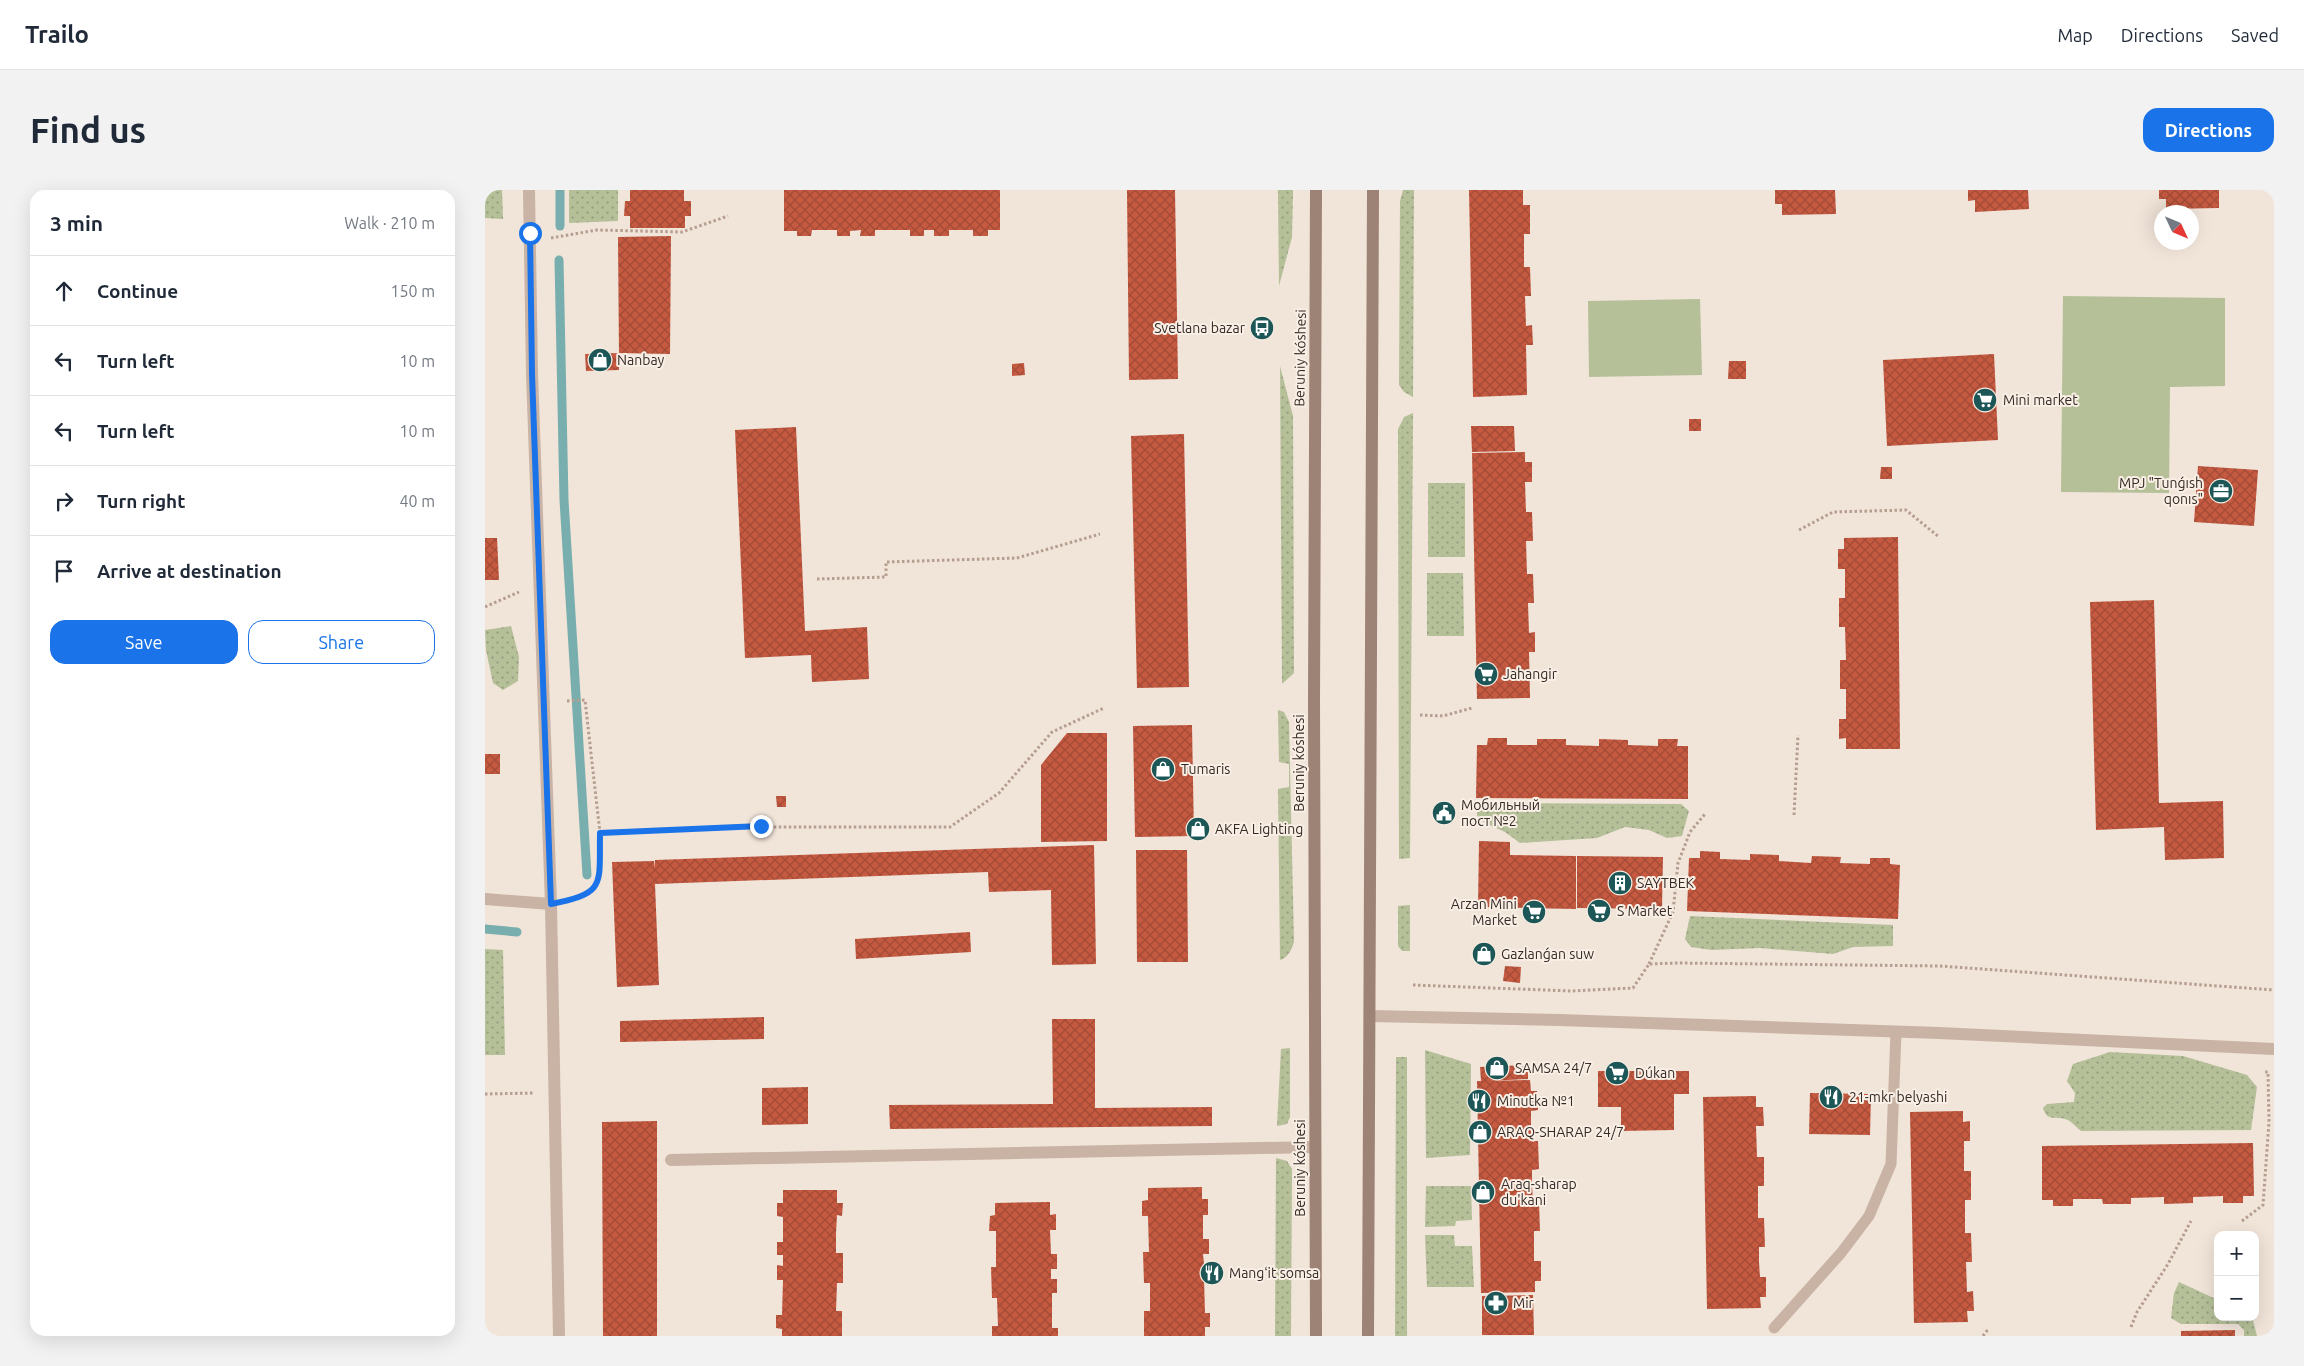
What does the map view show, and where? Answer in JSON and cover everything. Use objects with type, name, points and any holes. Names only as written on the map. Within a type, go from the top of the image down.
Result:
[{"type":"main road","name":"Beruniy kóshesi","points":[[1316,190],[1314,680],[1316,1336]]},
{"type":"main road","points":[[1368,1336],[1373,190]]},
{"type":"street","points":[[529,190],[532,374],[551,904],[559,1336]]},
{"type":"street","points":[[485,899],[551,904]]},
{"type":"street","points":[[1370,1016],[1559,1020],[1896,1032],[2274,1049]]},
{"type":"street","points":[[671,1160],[1315,1147]]},
{"type":"lane","points":[[1774,1328],[1841,1253],[1869,1216],[1891,1164],[1896,1032]]},
{"type":"path","points":[[530,242],[597,230],[682,232],[728,216]]},
{"type":"path","points":[[1799,530],[1833,512],[1906,510],[1939,537]]},
{"type":"path","points":[[817,579],[886,577],[886,562],[1017,558],[1100,534]]},
{"type":"path","points":[[485,606],[540,584]]},
{"type":"path","points":[[551,904],[578,899],[592,891],[599,878],[600,833],[585,700],[567,701]]},
{"type":"path","points":[[600,833],[761,826],[950,827],[999,793],[1051,732],[1104,708]]},
{"type":"path","points":[[1419,715],[1443,716],[1472,708]]},
{"type":"path","points":[[1794,816],[1798,735]]},
{"type":"path","points":[[1413,985],[1571,991],[1633,988],[1649,964],[1673,912],[1678,863],[1690,832],[1705,814]]},
{"type":"path","points":[[1649,964],[1940,966],[2274,990]]},
{"type":"path","points":[[2242,1221],[2263,1205],[2269,1122],[2268,1072]]},
{"type":"path","points":[[485,1094],[555,1092]]},
{"type":"path","points":[[2131,1327],[2137,1312],[2168,1264],[2191,1220]]},
{"type":"path","points":[[1983,1336],[1989,1328]]},
{"type":"green space","points":[[485,190],[502,190],[503,219],[485,218]]},
{"type":"green space","points":[[569,190],[618,190],[618,221],[569,223]]},
{"type":"green space","points":[[1278,190],[1293,190],[1292,237],[1279,286]]},
{"type":"green space","points":[[1403,190],[1414,190],[1413,397],[1404,392],[1399,385],[1400,201]]},
{"type":"green space","points":[[2063,296],[2225,298],[2225,386],[2170,387],[2169,493],[2061,492]]},
{"type":"green space","points":[[1700,299],[1702,375],[1589,377],[1588,301]]},
{"type":"green space","points":[[1280,366],[1293,416],[1294,673],[1282,684]]},
{"type":"green space","points":[[1413,413],[1410,858],[1399,859],[1398,429],[1404,417]]},
{"type":"green space","points":[[1428,483],[1465,483],[1465,557],[1428,557]]},
{"type":"green space","points":[[1427,573],[1463,573],[1464,636],[1427,636]]},
{"type":"green space","points":[[511,626],[519,657],[518,681],[503,690],[493,683],[486,650],[485,630]]},
{"type":"green space","points":[[1278,710],[1284,712],[1289,722],[1294,942],[1288,955],[1280,960],[1278,789],[1289,787],[1289,764],[1279,762]]},
{"type":"green space","points":[[1479,803],[1681,804],[1689,811],[1682,836],[1667,838],[1649,830],[1625,827],[1597,838],[1520,843],[1505,832],[1483,822],[1477,815]]},
{"type":"green space","points":[[1410,905],[1410,951],[1402,951],[1398,946],[1398,906]]},
{"type":"green space","points":[[1690,916],[1893,925],[1893,946],[1853,947],[1833,954],[1760,948],[1712,950],[1691,947],[1685,939]]},
{"type":"green space","points":[[485,949],[503,950],[505,1055],[485,1055]]},
{"type":"green space","points":[[1290,1048],[1290,1117],[1287,1124],[1277,1126],[1281,1049]]},
{"type":"green space","points":[[1425,1050],[1471,1064],[1470,1155],[1426,1158]]},
{"type":"green space","points":[[2110,1052],[2183,1056],[2247,1075],[2257,1087],[2251,1130],[2081,1131],[2068,1120],[2047,1116],[2043,1108],[2047,1104],[2074,1102],[2075,1093],[2067,1081],[2073,1064]]},
{"type":"green space","points":[[1396,1057],[1407,1057],[1407,1336],[1395,1336]]},
{"type":"green space","points":[[1276,1158],[1287,1161],[1292,1169],[1291,1336],[1275,1336]]},
{"type":"green space","points":[[1426,1186],[1471,1186],[1472,1220],[1456,1221],[1455,1226],[1425,1227]]},
{"type":"green space","points":[[1425,1235],[1454,1235],[1455,1246],[1472,1246],[1474,1287],[1427,1287]]},
{"type":"green space","points":[[2179,1282],[2214,1298],[2214,1321],[2253,1321],[2257,1336],[2244,1336],[2244,1330],[2238,1324],[2181,1324],[2171,1318],[2174,1293]]},
{"type":"building","points":[[630,190],[684,190],[684,201],[691,201],[691,216],[685,216],[685,228],[630,228],[630,216],[624,216],[625,201],[630,201]]},
{"type":"building","points":[[784,190],[1000,190],[1000,230],[988,230],[988,236],[973,236],[973,230],[949,230],[949,236],[934,236],[934,230],[924,230],[924,236],[910,236],[910,230],[875,230],[875,236],[860,236],[861,230],[850,231],[850,236],[837,236],[837,230],[812,230],[811,236],[797,236],[797,231],[784,231]]},
{"type":"building","points":[[1127,190],[1175,190],[1178,379],[1129,380]]},
{"type":"building","points":[[1469,190],[1523,190],[1523,205],[1530,205],[1530,234],[1524,234],[1524,267],[1530,267],[1531,296],[1525,296],[1526,326],[1532,325],[1533,345],[1526,345],[1527,395],[1473,397]]},
{"type":"building","points":[[1775,190],[1835,190],[1836,214],[1782,215],[1782,204],[1775,204]]},
{"type":"building","points":[[1968,190],[2028,190],[2029,209],[1975,212],[1975,200],[1968,201]]},
{"type":"building","points":[[2159,190],[2219,190],[2219,208],[2199,208],[2199,205],[2166,205],[2166,199],[2159,199]]},
{"type":"building","points":[[671,236],[670,354],[619,353],[618,237]]},
{"type":"building","points":[[619,353],[619,370],[586,371],[585,354]]},
{"type":"building","points":[[1994,354],[1998,440],[1887,446],[1883,360]]},
{"type":"building","points":[[1729,361],[1746,361],[1746,379],[1728,379]]},
{"type":"building","points":[[1024,363],[1025,375],[1012,376],[1012,364]]},
{"type":"building","points":[[1689,419],[1701,419],[1701,431],[1689,431]]},
{"type":"building","points":[[1471,426],[1514,426],[1515,451],[1472,452]]},
{"type":"building","points":[[796,427],[805,631],[867,627],[869,679],[812,682],[811,655],[745,658],[735,430]]},
{"type":"building","points":[[1184,434],[1189,687],[1137,688],[1131,436]]},
{"type":"building","points":[[1525,452],[1525,462],[1532,462],[1532,482],[1525,482],[1526,512],[1532,512],[1533,541],[1526,541],[1527,574],[1533,574],[1534,603],[1528,603],[1529,633],[1535,632],[1535,652],[1529,652],[1530,698],[1477,699],[1472,453]]},
{"type":"building","points":[[2198,466],[2258,470],[2254,526],[2194,522]]},
{"type":"building","points":[[1881,467],[1892,467],[1892,479],[1880,479]]},
{"type":"building","points":[[1898,537],[1900,749],[1846,749],[1846,738],[1839,739],[1839,719],[1846,719],[1846,689],[1840,689],[1840,660],[1846,660],[1845,627],[1839,627],[1839,598],[1845,598],[1845,569],[1838,569],[1838,549],[1844,549],[1844,538]]},
{"type":"building","points":[[485,538],[497,538],[499,580],[485,580]]},
{"type":"building","points":[[2154,600],[2159,803],[2223,801],[2224,858],[2165,860],[2164,827],[2096,830],[2090,602]]},
{"type":"building","name":"Tumaris","points":[[1192,725],[1194,836],[1135,837],[1133,726]]},
{"type":"building","points":[[1067,733],[1107,733],[1107,841],[1041,842],[1041,765]]},
{"type":"building","points":[[1488,738],[1507,738],[1507,745],[1537,745],[1537,739],[1566,739],[1566,745],[1599,746],[1599,739],[1628,740],[1628,745],[1658,746],[1658,739],[1678,739],[1677,746],[1688,746],[1688,799],[1476,798],[1477,745],[1487,745]]},
{"type":"building","points":[[485,754],[500,754],[500,774],[485,774]]},
{"type":"building","points":[[776,796],[786,796],[786,807],[777,807]]},
{"type":"building","points":[[1479,841],[1510,842],[1510,855],[1576,856],[1576,909],[1478,907]]},
{"type":"building","points":[[1094,845],[1096,964],[1052,965],[1051,890],[989,892],[988,872],[655,884],[659,985],[617,987],[612,862],[654,861],[655,868],[655,860]]},
{"type":"building","points":[[1136,850],[1187,850],[1188,962],[1137,962]]},
{"type":"building","points":[[1700,851],[1720,852],[1720,859],[1750,860],[1750,854],[1779,855],[1779,861],[1811,863],[1812,856],[1841,857],[1840,863],[1870,864],[1870,858],[1890,858],[1890,864],[1900,865],[1898,919],[1687,911],[1689,858],[1700,858]]},
{"type":"building","name":"SAYTBEK","points":[[1577,856],[1663,857],[1662,909],[1577,908]]},
{"type":"building","points":[[970,932],[971,952],[856,959],[855,939]]},
{"type":"building","name":"Gazlanǵan suw","points":[[1477,945],[1492,945],[1492,962],[1477,963]]},
{"type":"building","name":"Gazlanǵan suw","points":[[1505,966],[1521,967],[1520,983],[1503,981]]},
{"type":"building","points":[[764,1017],[764,1039],[620,1042],[620,1021]]},
{"type":"building","points":[[1052,1019],[1095,1019],[1095,1108],[1212,1107],[1212,1126],[890,1129],[889,1105],[1053,1104]]},
{"type":"building","points":[[1528,1065],[1528,1079],[1490,1081],[1530,1080],[1531,1091],[1537,1091],[1538,1110],[1531,1111],[1531,1141],[1538,1141],[1539,1169],[1532,1170],[1532,1186],[1533,1202],[1539,1202],[1540,1231],[1534,1231],[1534,1261],[1541,1261],[1541,1281],[1535,1281],[1535,1292],[1481,1293],[1477,1081],[1481,1081],[1480,1067]]},
{"type":"building","points":[[1598,1071],[1689,1071],[1689,1094],[1674,1094],[1674,1130],[1621,1131],[1621,1107],[1598,1107]]},
{"type":"building","points":[[808,1087],[808,1124],[762,1125],[762,1088]]},
{"type":"building","points":[[1810,1093],[1871,1094],[1870,1135],[1809,1134]]},
{"type":"building","points":[[1756,1096],[1756,1107],[1763,1107],[1764,1126],[1756,1126],[1757,1157],[1764,1157],[1764,1186],[1758,1186],[1758,1218],[1764,1218],[1765,1247],[1759,1247],[1759,1262],[1760,1277],[1766,1277],[1766,1297],[1760,1297],[1761,1308],[1707,1309],[1703,1097]]},
{"type":"building","points":[[1963,1111],[1963,1122],[1970,1121],[1970,1141],[1964,1141],[1964,1171],[1971,1171],[1971,1200],[1965,1200],[1965,1233],[1971,1233],[1972,1262],[1966,1262],[1967,1292],[1973,1291],[1974,1311],[1967,1311],[1968,1322],[1914,1323],[1910,1112]]},
{"type":"building","points":[[657,1121],[657,1336],[603,1336],[602,1122]]},
{"type":"building","points":[[2253,1143],[2254,1196],[2243,1196],[2243,1203],[2223,1203],[2223,1196],[2193,1197],[2193,1203],[2164,1204],[2164,1197],[2131,1198],[2131,1204],[2103,1204],[2102,1199],[2073,1199],[2073,1206],[2053,1206],[2053,1200],[2042,1200],[2042,1146]]},
{"type":"building","points":[[1202,1187],[1202,1199],[1208,1199],[1208,1215],[1203,1215],[1203,1239],[1209,1239],[1209,1254],[1203,1254],[1204,1264],[1209,1264],[1209,1278],[1204,1278],[1205,1313],[1210,1313],[1210,1327],[1205,1327],[1205,1336],[1144,1336],[1144,1311],[1150,1311],[1150,1283],[1144,1283],[1143,1252],[1149,1252],[1148,1216],[1142,1216],[1142,1201],[1148,1200],[1148,1188]]},
{"type":"building","points":[[783,1190],[837,1190],[837,1203],[843,1203],[842,1216],[837,1215],[836,1233],[836,1253],[843,1253],[843,1283],[837,1283],[836,1311],[842,1311],[842,1336],[782,1336],[782,1329],[776,1328],[776,1315],[782,1315],[783,1280],[777,1280],[777,1265],[783,1266],[783,1255],[777,1255],[777,1242],[783,1242],[783,1217],[777,1216],[777,1203],[783,1203]]},
{"type":"building","points":[[1050,1202],[1050,1215],[1056,1214],[1056,1230],[1050,1230],[1051,1254],[1057,1254],[1057,1269],[1051,1269],[1051,1279],[1057,1279],[1057,1293],[1052,1293],[1052,1328],[1058,1328],[1058,1336],[992,1336],[992,1326],[998,1326],[997,1298],[992,1298],[991,1267],[996,1267],[996,1231],[989,1231],[990,1216],[995,1215],[995,1203]]},
{"type":"building","points":[[1533,1295],[1534,1335],[1482,1335],[1482,1296]]},
{"type":"building","points":[[2235,1330],[2235,1336],[2181,1336],[2181,1331]]},
{"type":"waterway","points":[[560,190],[560,226]]},
{"type":"waterway","points":[[559,260],[564,500],[587,875]]},
{"type":"waterway","points":[[485,929],[517,932]]},
{"type":"place","name":"Svetlana bazar","points":[[1262,328]]},
{"type":"place","name":"Nanbay","points":[[600,360]]},
{"type":"place","name":"Mini market","points":[[1985,400]]},
{"type":"place","name":"MPJ \"Tunǵısh qonıs\"","points":[[2221,491]]},
{"type":"place","name":"Jahangir","points":[[1486,674]]},
{"type":"place","name":"Tumaris","points":[[1163,769]]},
{"type":"place","name":"Мобильный пост №2","points":[[1444,813]]},
{"type":"place","name":"AKFA Lighting","points":[[1198,829]]},
{"type":"place","name":"SAYTBEK","points":[[1620,883]]},
{"type":"place","name":"S Market","points":[[1599,911]]},
{"type":"place","name":"Arzan Mini Market","points":[[1534,912]]},
{"type":"place","name":"Gazlanǵan suw","points":[[1484,954]]},
{"type":"place","name":"SAMSA 24/7","points":[[1497,1068]]},
{"type":"place","name":"Dúkan","points":[[1617,1073]]},
{"type":"place","name":"21-mkr belyashi","points":[[1831,1097]]},
{"type":"place","name":"Minutka №1","points":[[1479,1101]]},
{"type":"place","name":"ARAQ-SHARAP 24/7","points":[[1480,1132]]},
{"type":"place","name":"Araq-sharap du'kani","points":[[1483,1192]]},
{"type":"place","name":"Mangʻit somsa","points":[[1212,1273]]},
{"type":"place","name":"Mir","points":[[1496,1303]]},
{"type":"route","points":[[530,233],[532,374],[551,904],[578,899],[592,891],[599,878],[600,833],[761,826]]}]
